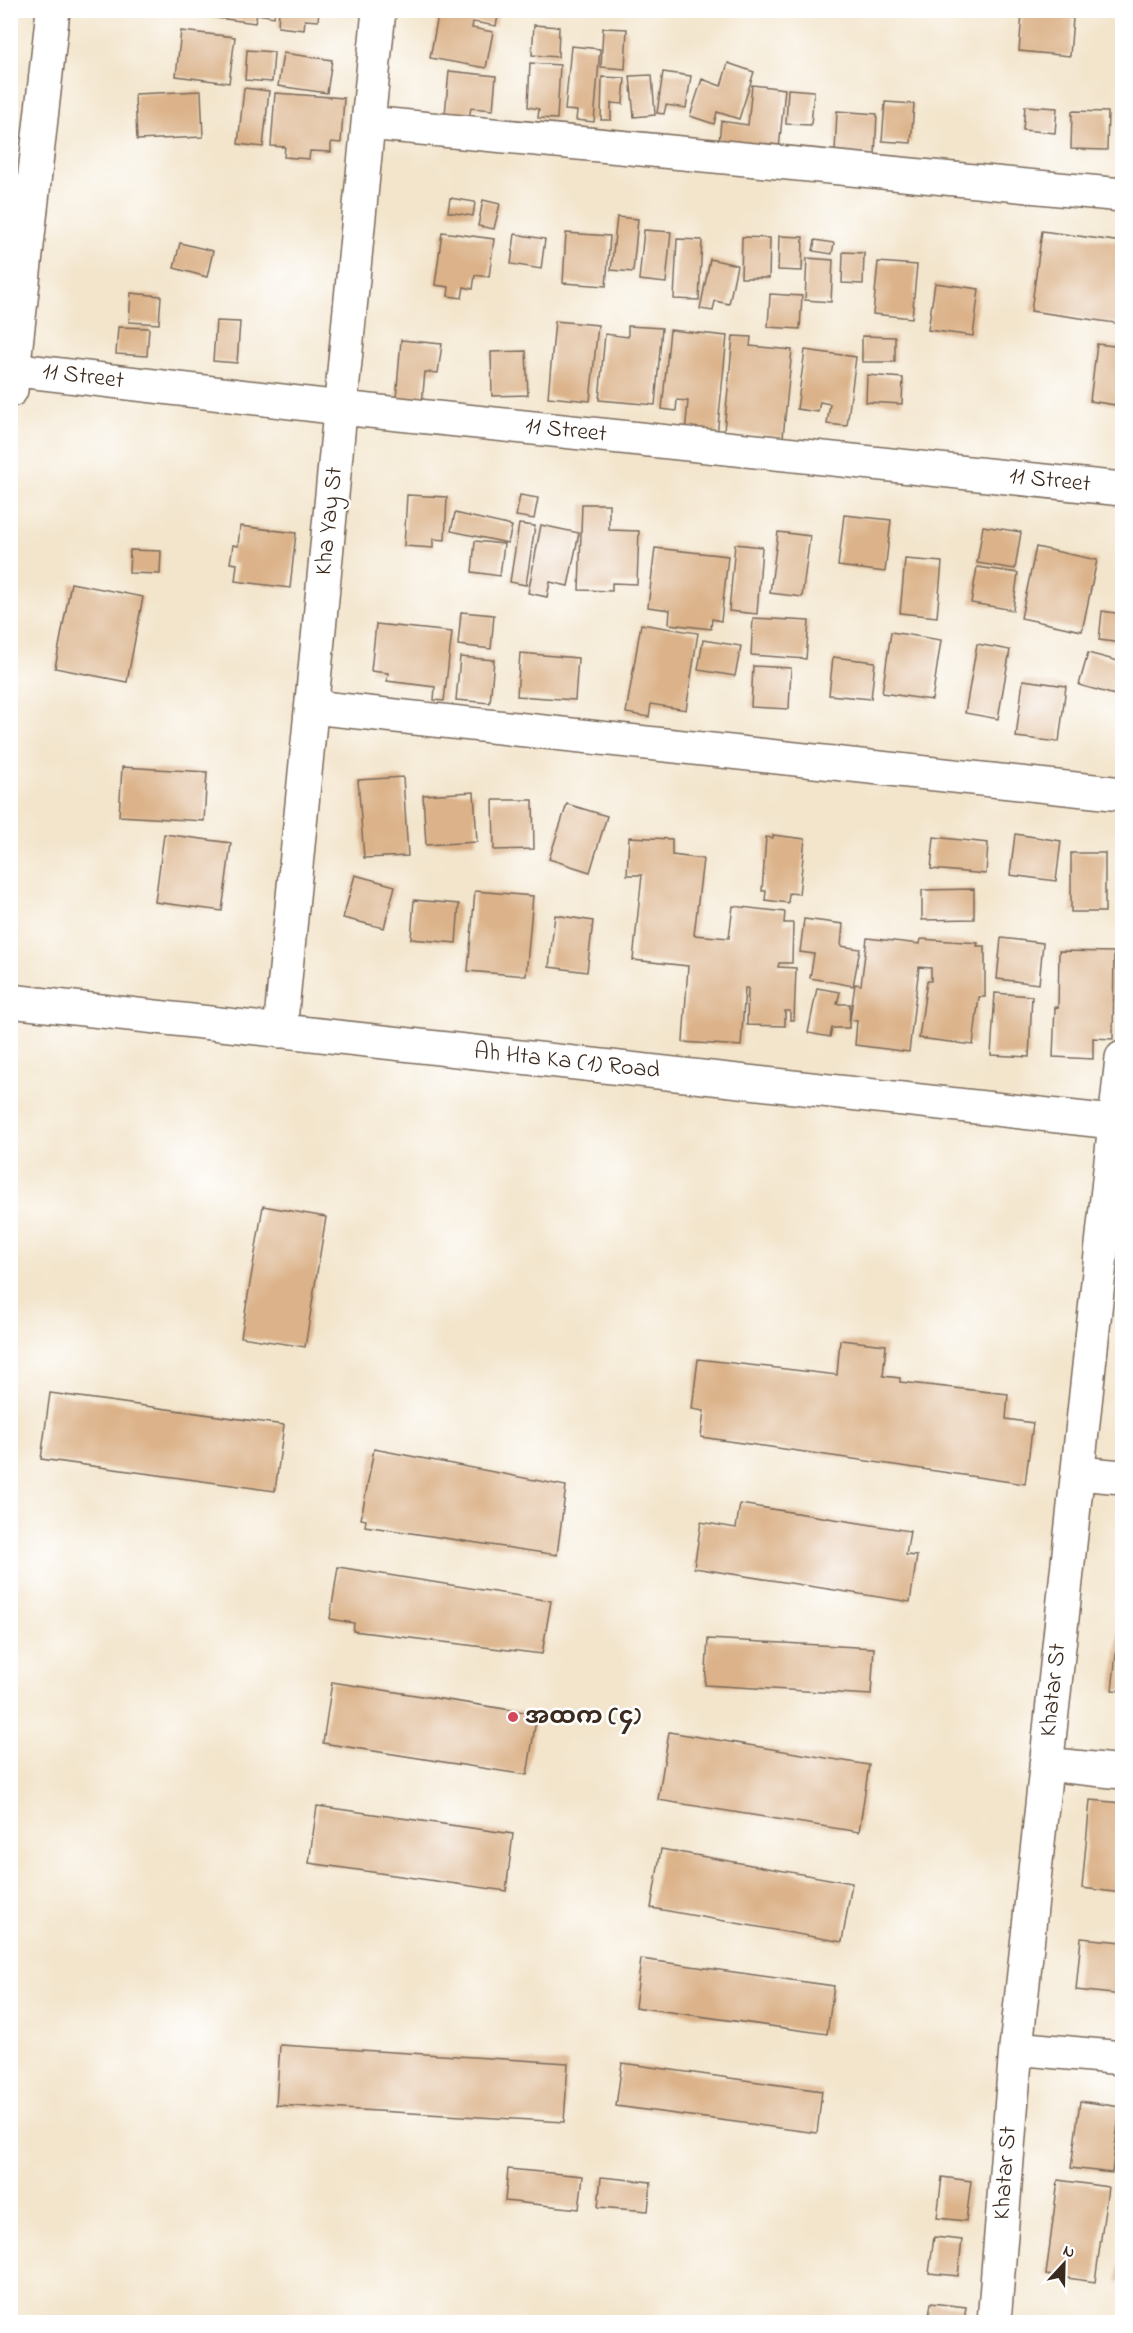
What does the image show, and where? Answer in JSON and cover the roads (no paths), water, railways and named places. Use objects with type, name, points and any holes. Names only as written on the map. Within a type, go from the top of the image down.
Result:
[{"type":"street","points":[[11,376],[53,10]]},
{"type":"street","name":"Kha Yay St","points":[[280,1031],[379,10]]},
{"type":"street","points":[[368,123],[1122,195]]},
{"type":"street","name":"11 Street","points":[[11,376],[1122,489]]},
{"type":"street","points":[[312,707],[1122,794]]},
{"type":"street","name":"Ah Hta Ka (1) Road","points":[[10,1001],[1119,1123]]},
{"type":"street","name":"Khatar St","points":[[994,2322],[1016,2048],[1078,1473],[1119,1123],[1122,1058]]},
{"type":"street","points":[[1078,1473],[1122,1477]]},
{"type":"street","points":[[1046,1764],[1122,1772]]},
{"type":"street","points":[[1016,2048],[1122,2058]]},
{"type":"place","name":"အထက (၄)","points":[[513,1717]]}]
